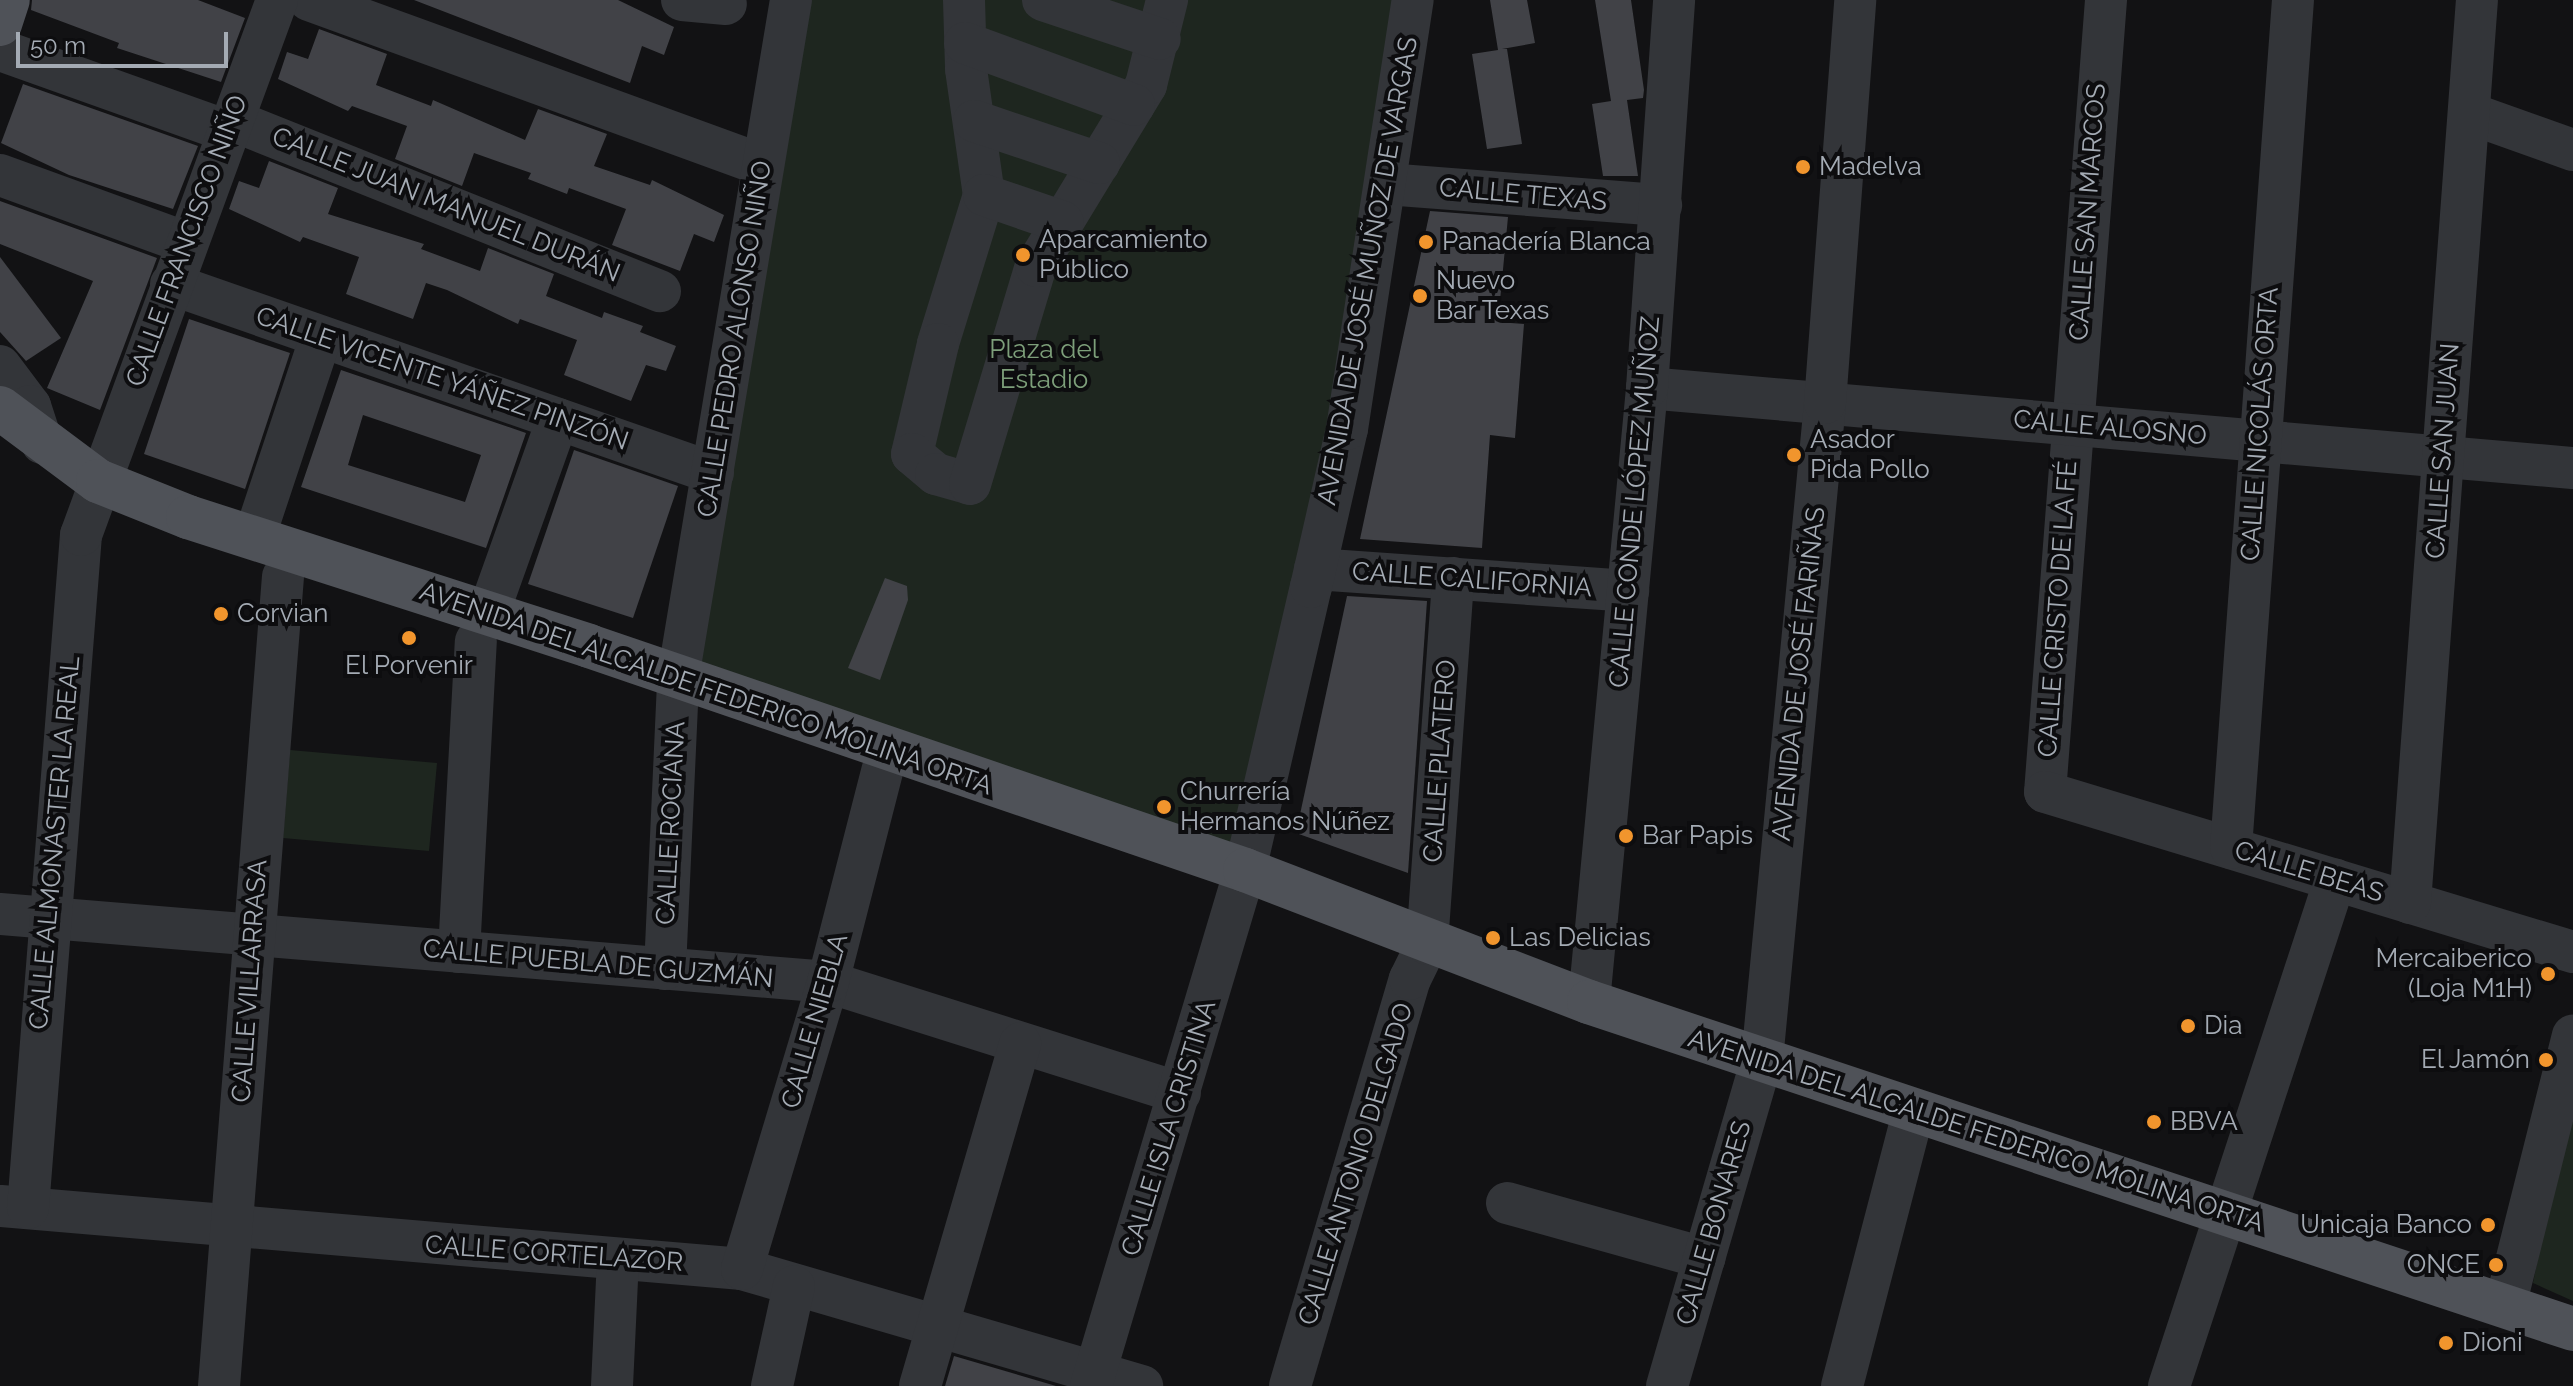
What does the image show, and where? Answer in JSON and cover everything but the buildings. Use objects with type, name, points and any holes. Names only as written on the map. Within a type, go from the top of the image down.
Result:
[{"type":"main road","points":[[0,24],[8,0]]},
{"type":"main road","name":"AVENIDA DEL ALCALDE FEDERICO MOLINA ORTA","points":[[0,408],[94,493],[254,538],[482,627],[1241,880],[1589,1002],[2573,1329]]},
{"type":"main road","name":"AVENIDA DEL ALCALDE FEDERICO MOLINA ORTA","points":[[0,433],[181,545],[283,577],[482,627]]},
{"type":"main road","name":"AVENIDA DEL ALCALDE FEDERICO MOLINA ORTA","points":[[677,690],[882,771],[1241,880]]},
{"type":"street","points":[[682,0],[726,4]]},
{"type":"street","name":"CALLE PEDRO ALONSO NIÑO","points":[[677,690],[791,0]]},
{"type":"street","points":[[964,0],[965,43],[984,195],[938,344],[912,454],[936,474],[970,484],[1036,266],[1134,105],[1163,20],[1043,0]]},
{"type":"street","name":"AVENIDA DE JOSÉ MUÑOZ DE VARGAS","points":[[1241,880],[1347,429],[1413,0]]},
{"type":"street","name":"CALLE CONDE LÓPEZ MUÑOZ","points":[[1589,1002],[1647,388],[1674,0]]},
{"type":"street","name":"AVENIDA DE JOSÉ FARIÑAS","points":[[1762,1060],[1825,403],[1855,0]]},
{"type":"street","name":"CALLE SAN MARCOS","points":[[2072,425],[2106,0]]},
{"type":"street","name":"CALLE NICOLÁS ORTA","points":[[2231,848],[2258,441],[2293,0]]},
{"type":"street","name":"CALLE SAN JUAN","points":[[2410,903],[2477,0]]},
{"type":"street","points":[[276,3],[763,165]]},
{"type":"street","name":"CALLE FRANCISCO NIÑO","points":[[94,493],[276,3]]},
{"type":"street","points":[[965,43],[1134,105]]},
{"type":"street","name":"CALLE JUAN MANUEL DURÁN","points":[[0,50],[230,125],[660,291]]},
{"type":"street","points":[[2469,113],[2573,150]]},
{"type":"street","points":[[974,121],[1099,163]]},
{"type":"street","points":[[0,175],[187,243]]},
{"type":"street","name":"CALLE TEXAS","points":[[1386,184],[1661,205]]},
{"type":"street","points":[[984,195],[1063,222]]},
{"type":"street","name":"CALLE VICENTE YÁÑEZ PINZÓN","points":[[171,284],[713,473]]},
{"type":"street","points":[[254,538],[321,337]]},
{"type":"street","points":[[0,366],[30,406],[42,443]]},
{"type":"street","name":"CALLE ALOSNO","points":[[1647,388],[2573,468]]},
{"type":"street","points":[[459,952],[482,627],[558,419]]},
{"type":"street","name":"CALLE CRISTO DE LA FÉ","points":[[2045,792],[2072,425]]},
{"type":"street","name":"CALLE ALMONASTER LA REAL","points":[[14,1207],[47,918],[81,535],[94,493]]},
{"type":"street","name":"CALLE CALIFORNIA","points":[[1315,569],[1628,591]]},
{"type":"street","name":"CALLE VILLARRASA","points":[[219,1386],[283,577]]},
{"type":"street","name":"CALLE PLATERO","points":[[1427,944],[1453,578]]},
{"type":"street","name":"CALLE ROCIANA","points":[[665,969],[677,690]]},
{"type":"street","name":"CALLE NIEBLA","points":[[742,1269],[828,982],[882,771]]},
{"type":"street","name":"CALLE BEAS","points":[[2045,792],[2573,952]]},
{"type":"street","name":"CALLE ISLA CRISTINA","points":[[1093,1379],[1241,880]]},
{"type":"street","points":[[2169,1386],[2335,880]]},
{"type":"street","name":"CALLE PUEBLA DE GUZMÁN","points":[[0,914],[828,982],[1180,1093]]},
{"type":"street","name":"CALLE ANTONIO DELGADO","points":[[1290,1386],[1410,979],[1427,944]]},
{"type":"street","points":[[2505,1306],[2573,1035]]},
{"type":"street","points":[[920,1386],[1020,1043]]},
{"type":"street","name":"CALLE BONARES","points":[[1679,1383],[1704,1258],[1762,1060]]},
{"type":"street","points":[[1842,1386],[1914,1110]]},
{"type":"street","points":[[1507,1203],[1704,1258]]},
{"type":"street","name":"CALLE CORTELAZOR","points":[[14,1207],[198,1222],[230,1229],[742,1269],[937,1326],[1093,1379],[1142,1386]]},
{"type":"street","points":[[612,1386],[618,1259]]},
{"type":"street","points":[[772,1386],[794,1286]]},
{"type":"green space","name":"Plaza del Estadio","points":[[791,0],[1413,0],[1245,870],[678,678]]},
{"type":"green space","points":[[290,750],[437,763],[429,851],[283,838]]},
{"type":"green space","points":[[2573,1083],[2573,1301],[2533,1283]]},
{"type":"place","name":"Madelva","points":[[1803,167]]},
{"type":"place","name":"Panadería Blanca","points":[[1426,242]]},
{"type":"place","name":"Aparcamiento Público","points":[[1023,255]]},
{"type":"place","name":"Nuevo Bar Texas","points":[[1420,296]]},
{"type":"place","name":"Asador Pida Pollo","points":[[1794,455]]},
{"type":"place","name":"Corvian","points":[[221,614]]},
{"type":"place","name":"El Porvenir","points":[[409,638]]},
{"type":"place","name":"Churrería Hermanos Núñez","points":[[1164,807]]},
{"type":"place","name":"Bar Papis","points":[[1626,836]]},
{"type":"place","name":"Las Delicias","points":[[1493,938]]},
{"type":"place","name":"Mercaiberico (Loja M1H)","points":[[2548,974]]},
{"type":"place","name":"Dia","points":[[2188,1026]]},
{"type":"place","name":"El Jamón","points":[[2546,1060]]},
{"type":"place","name":"BBVA","points":[[2154,1122]]},
{"type":"place","name":"Unicaja Banco","points":[[2488,1225]]},
{"type":"place","name":"ONCE","points":[[2496,1265]]},
{"type":"place","name":"Dioni","points":[[2446,1343]]}]
